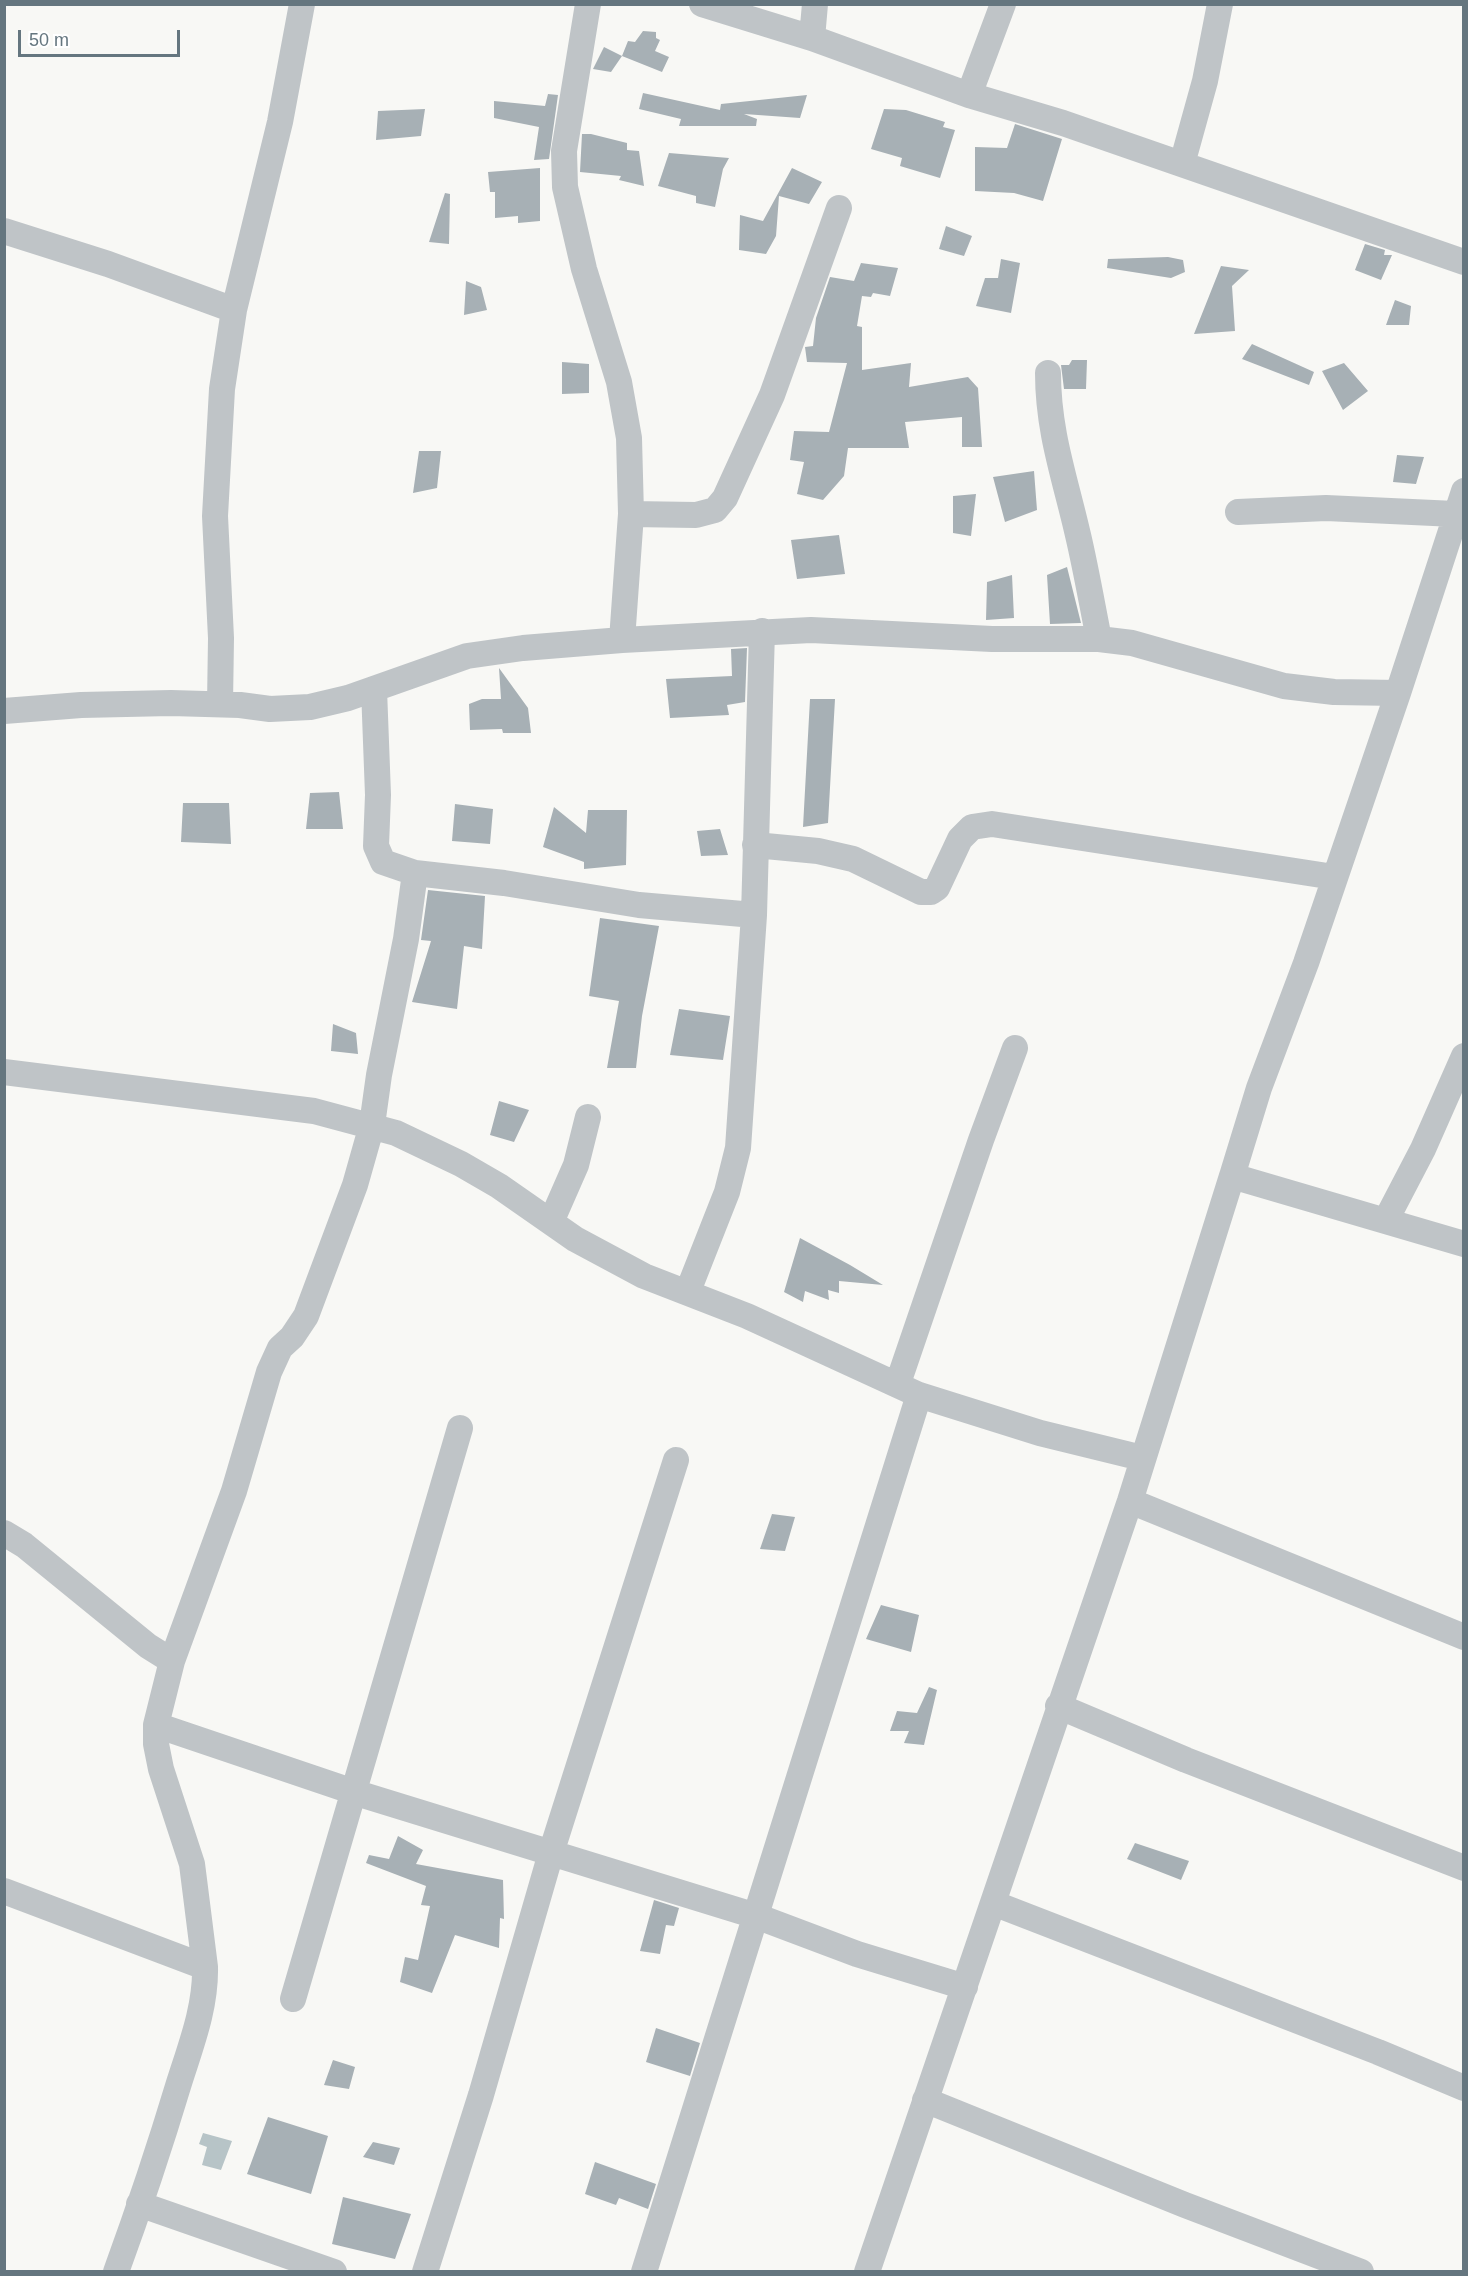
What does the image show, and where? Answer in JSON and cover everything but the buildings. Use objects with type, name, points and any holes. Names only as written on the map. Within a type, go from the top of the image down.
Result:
[{"type":"street","points":[[220,704],[221,638],[215,516],[222,389],[234,310],[280,122],[302,4]]},
{"type":"street","points":[[588,4],[564,151],[565,188],[584,269],[619,382],[629,438],[631,514],[622,640]]},
{"type":"street","points":[[702,4],[812,38],[969,95],[1063,123],[1464,262]]},
{"type":"street","points":[[812,38],[815,4]]},
{"type":"street","points":[[969,95],[1003,4]]},
{"type":"street","points":[[1182,164],[1205,81],[1220,4]]},
{"type":"street","points":[[631,514],[696,515],[715,510],[725,498],[772,395],[839,208]]},
{"type":"street","points":[[4,231],[108,264],[234,310]]},
{"type":"street","points":[[1048,373],[1048,410],[1052,433],[1078,535],[1099,639]]},
{"type":"street","points":[[867,2271],[965,1987],[1058,1706],[1130,1501],[1259,1088],[1398,693],[1459,502],[1238,512]]},
{"type":"street","points":[[4,711],[81,705],[220,704],[270,709],[310,706],[374,689],[467,656],[524,648],[622,640],[820,630],[992,639],[1099,639],[1132,643],[1284,686],[1334,692],[1398,693]]},
{"type":"street","points":[[688,1292],[727,1192],[738,1148],[754,915],[762,632]]},
{"type":"street","points":[[374,689],[378,795],[376,846],[382,862],[415,873],[504,883],[639,905],[754,915]]},
{"type":"street","points":[[755,845],[818,851],[853,859],[921,892],[931,892],[937,888],[960,839],[972,827],[992,825],[1334,877]]},
{"type":"street","points":[[116,2271],[195,2031],[206,1990],[192,1864],[161,1769],[156,1744],[156,1725],[172,1661],[234,1491],[269,1372],[280,1348],[292,1337],[306,1316],[355,1185],[372,1125],[379,1075],[406,939],[415,873]]},
{"type":"street","points":[[644,2271],[756,1916],[981,1140],[1015,1048]]},
{"type":"street","points":[[1386,1220],[1423,1149],[1464,1056]]},
{"type":"street","points":[[4,1072],[314,1111],[396,1133],[461,1164],[609,1259],[908,1389],[1040,1433],[1142,1458]]},
{"type":"street","points":[[551,1222],[576,1165],[588,1117]]},
{"type":"street","points":[[1232,1176],[1464,1244]]},
{"type":"street","points":[[293,1999],[460,1428]]},
{"type":"street","points":[[425,2271],[482,2095],[551,1853],[676,1460]]},
{"type":"street","points":[[1130,1501],[1464,1637]]},
{"type":"street","points":[[4,1533],[24,1545],[148,1646],[172,1661]]},
{"type":"street","points":[[1058,1706],[1186,1760],[1464,1868]]},
{"type":"street","points":[[156,1725],[353,1791],[756,1916],[857,1954],[965,1987]]},
{"type":"street","points":[[4,1891],[205,1967]]},
{"type":"street","points":[[993,1903],[1378,2052],[1464,2088]]},
{"type":"street","points":[[925,2100],[1185,2205],[1361,2271]]},
{"type":"street","points":[[139,2204],[334,2271]]},
{"type":"shaded area","points":[[203,2133],[232,2141],[221,2170],[202,2165],[207,2147],[199,2144]]}]
